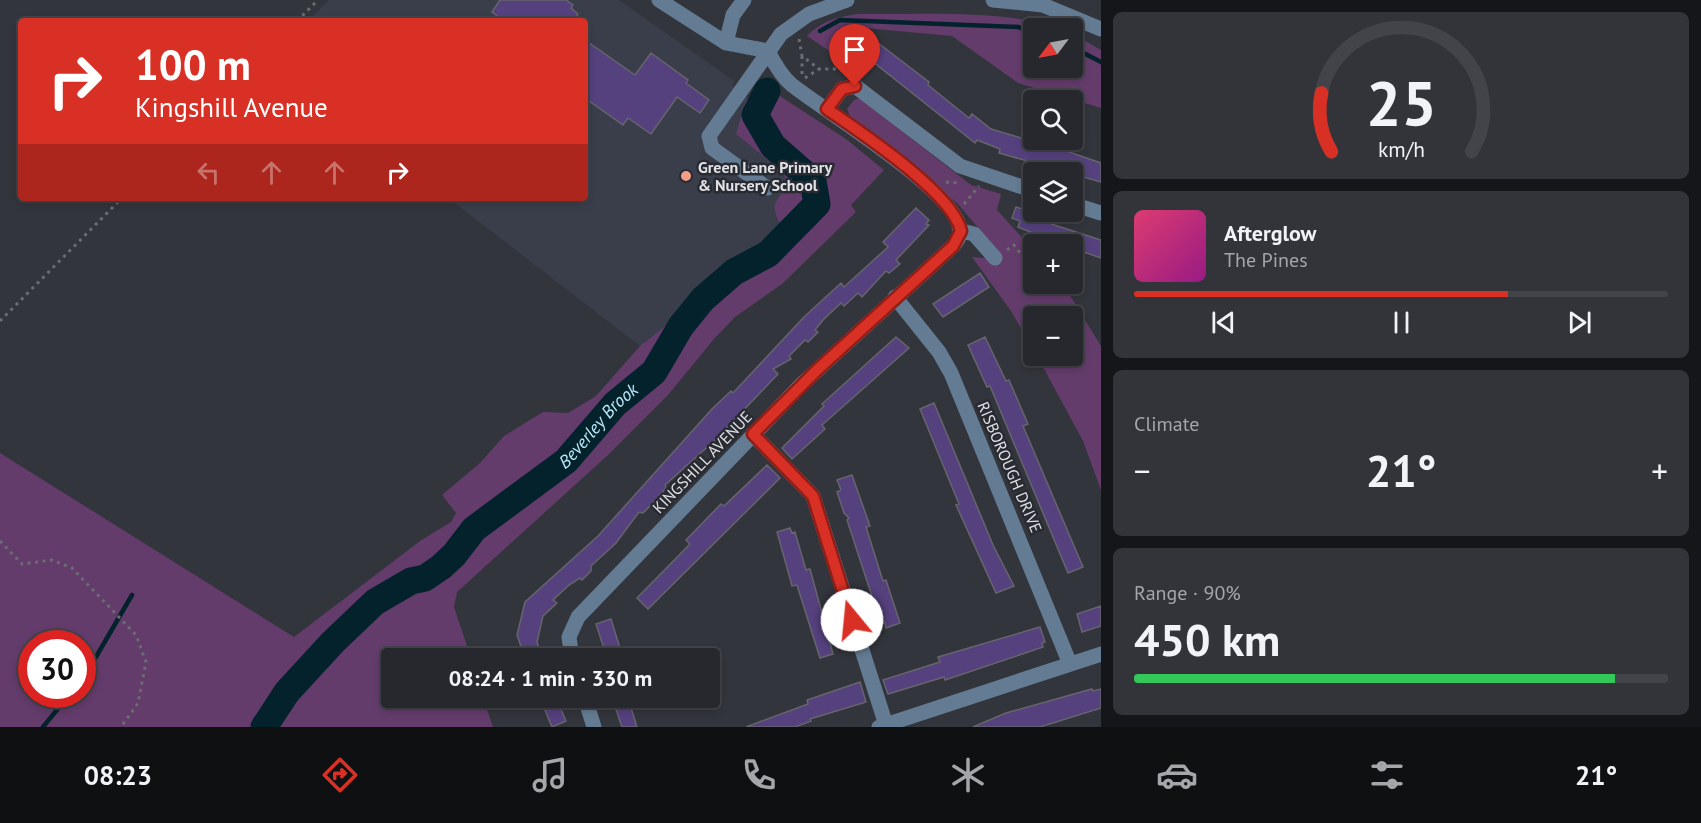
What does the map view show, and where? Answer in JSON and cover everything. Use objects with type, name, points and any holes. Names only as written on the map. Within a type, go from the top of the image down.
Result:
[{"type":"street","points":[[658,0],[726,43],[768,51],[789,83],[887,153],[928,187],[955,214],[961,231],[974,234],[995,258]]},
{"type":"street","points":[[726,43],[733,15],[744,0]]},
{"type":"street","points":[[767,188],[712,148],[709,136],[768,51],[790,26],[823,7],[847,0]]},
{"type":"street","points":[[993,0],[1043,5],[1101,29]]},
{"type":"street","points":[[827,109],[837,95],[849,86],[864,91],[960,166],[985,182],[1023,189]]},
{"type":"street","points":[[1083,207],[1101,213]]},
{"type":"street","name":"KINGSHILL AVENUE","points":[[570,648],[569,638],[578,616],[753,434],[895,297],[953,246],[961,231]]},
{"type":"street","name":"RISBOROUGH DRIVE","points":[[895,297],[939,352],[951,373],[1070,664]]},
{"type":"street","points":[[753,434],[813,496],[882,726],[1101,654]]},
{"type":"street","points":[[588,708],[594,727]]},
{"type":"path","points":[[300,18],[318,0]]},
{"type":"path","points":[[790,26],[799,39],[802,79]]},
{"type":"path","points":[[802,56],[819,69],[841,69],[849,86]]},
{"type":"path","points":[[928,187],[934,181],[985,182]]},
{"type":"path","points":[[955,214],[985,182]]},
{"type":"path","points":[[0,321],[119,201]]},
{"type":"path","points":[[995,258],[1014,245],[1023,257]]},
{"type":"path","points":[[0,542],[22,564],[52,560],[72,568],[136,635],[147,662],[138,703],[121,727]]},
{"type":"shaded area","name":"Green Lane Primary & Nursery School","points":[[329,0],[619,0],[734,81],[733,85],[752,101],[736,133],[783,171],[789,181],[783,229],[745,263],[640,346],[452,201],[588,201],[588,18],[311,18]]},
{"type":"shaded area","points":[[858,14],[933,14],[986,15],[1023,20],[1023,78],[1083,78],[1083,40],[1101,50],[1101,108],[1083,103],[1083,90],[1041,90],[1018,83],[952,36],[865,28],[841,59],[807,36],[830,20]]},
{"type":"shaded area","points":[[766,87],[846,139],[884,170],[851,205],[856,212],[782,284],[735,317],[668,395],[608,455],[457,592],[454,607],[468,648],[381,648],[381,708],[486,708],[493,727],[0,727],[0,453],[294,637],[420,541],[451,522],[456,513],[442,495],[480,463],[504,436],[543,412],[568,413],[596,396],[640,346],[702,297],[698,287],[718,267],[730,260],[745,264],[781,231],[782,227],[775,203],[785,183],[784,173],[736,134],[746,100]]},
{"type":"shaded area","points":[[859,98],[971,185],[1001,194],[997,210],[1023,239],[1023,294],[1069,294],[1076,306],[1023,306],[1023,332],[972,257],[985,258],[992,263],[1002,256],[958,204],[850,116],[847,109],[854,100]]},
{"type":"shaded area","points":[[1083,317],[1101,346],[1101,490],[1083,441],[1042,366],[1083,366]]},
{"type":"building","points":[[500,0],[566,0],[573,5],[571,8],[578,14],[575,18],[500,18],[492,12]]},
{"type":"building","points":[[869,36],[929,82],[928,85],[969,118],[972,114],[991,129],[1023,139],[1023,150],[1064,150],[1101,163],[1101,182],[1083,177],[1083,162],[1031,162],[999,153],[1000,149],[977,140],[975,143],[867,57],[870,53],[861,46]]},
{"type":"building","points":[[588,42],[635,75],[651,53],[688,80],[686,83],[709,100],[700,113],[677,97],[651,134],[628,118],[623,125],[588,100]]},
{"type":"building","points":[[1016,207],[1023,209],[1023,222],[1045,222],[1082,234],[1035,234],[1018,227],[1020,221],[1012,218]]},
{"type":"building","points":[[916,208],[929,220],[926,224],[929,225],[896,260],[900,264],[889,273],[886,271],[862,297],[858,293],[844,306],[841,303],[823,320],[815,330],[818,332],[808,342],[805,340],[789,356],[791,359],[773,369],[778,374],[714,441],[665,485],[666,488],[643,513],[639,512],[616,543],[591,566],[591,571],[582,580],[580,578],[569,585],[553,600],[557,603],[543,616],[537,642],[539,648],[522,648],[517,635],[525,602],[598,536],[712,409],[731,391],[733,393],[804,317],[841,283],[844,287],[888,247],[883,242]]},
{"type":"building","points":[[1083,234],[1101,240],[1101,258],[1083,252]]},
{"type":"building","points":[[980,273],[989,287],[943,317],[933,304]]},
{"type":"building","points":[[896,337],[909,348],[822,425],[825,429],[792,459],[782,448],[824,406],[822,404]]},
{"type":"building","points":[[985,337],[1006,381],[1009,380],[1028,424],[1023,426],[1083,567],[1068,573],[990,386],[987,387],[968,345]]},
{"type":"building","points":[[934,403],[993,545],[1014,586],[996,593],[956,505],[959,504],[920,409]]},
{"type":"building","points":[[767,465],[780,478],[648,609],[637,598],[690,544],[686,540],[721,504],[724,506]]},
{"type":"building","points":[[852,475],[870,526],[866,527],[883,581],[886,580],[900,623],[886,628],[885,622],[881,624],[847,520],[849,518],[844,513],[837,492],[841,490],[837,480]]},
{"type":"building","points":[[790,528],[792,533],[795,532],[806,570],[810,569],[833,654],[820,658],[797,585],[792,586],[777,532]]},
{"type":"building","points":[[1101,606],[1101,626],[1082,632],[1077,614]]},
{"type":"building","points":[[611,619],[620,648],[604,648],[596,624]]},
{"type":"building","points":[[1040,627],[1045,642],[1042,643],[1043,647],[945,680],[944,677],[888,694],[883,680],[940,662],[938,657]]},
{"type":"building","points":[[860,682],[866,702],[810,719],[811,721],[795,727],[746,727],[808,704],[807,700]]},
{"type":"building","points":[[1092,689],[1093,691],[1101,689],[1101,708],[1040,727],[973,727],[1006,713]]},
{"type":"building","points":[[544,708],[560,708],[566,721],[552,727]]},
{"type":"building","points":[[615,708],[631,708],[637,727],[622,727]]},
{"type":"waterway","name":"Beverley Brook","points":[[820,31],[840,20],[1023,29]]},
{"type":"waterway","name":"Beverley Brook","points":[[1083,53],[1101,62]]},
{"type":"waterway","name":"Beverley Brook","points":[[264,727],[287,692],[333,642],[375,602],[411,581],[425,578],[441,567],[454,555],[474,529],[566,461],[615,404],[654,372],[681,326],[703,299],[734,272],[768,254],[817,204],[813,181],[773,146],[755,115],[767,91]]},
{"type":"waterway","points":[[96,657],[132,595]]},
{"type":"waterway","points":[[43,727],[59,708]]},
{"type":"place","name":"Green Lane Primary & Nursery School","points":[[686,176]]},
{"type":"route","points":[[852,620],[813,496],[753,434],[801,385],[953,246],[961,231],[955,214],[937,195],[887,153],[827,109],[842,89],[855,86]]}]
